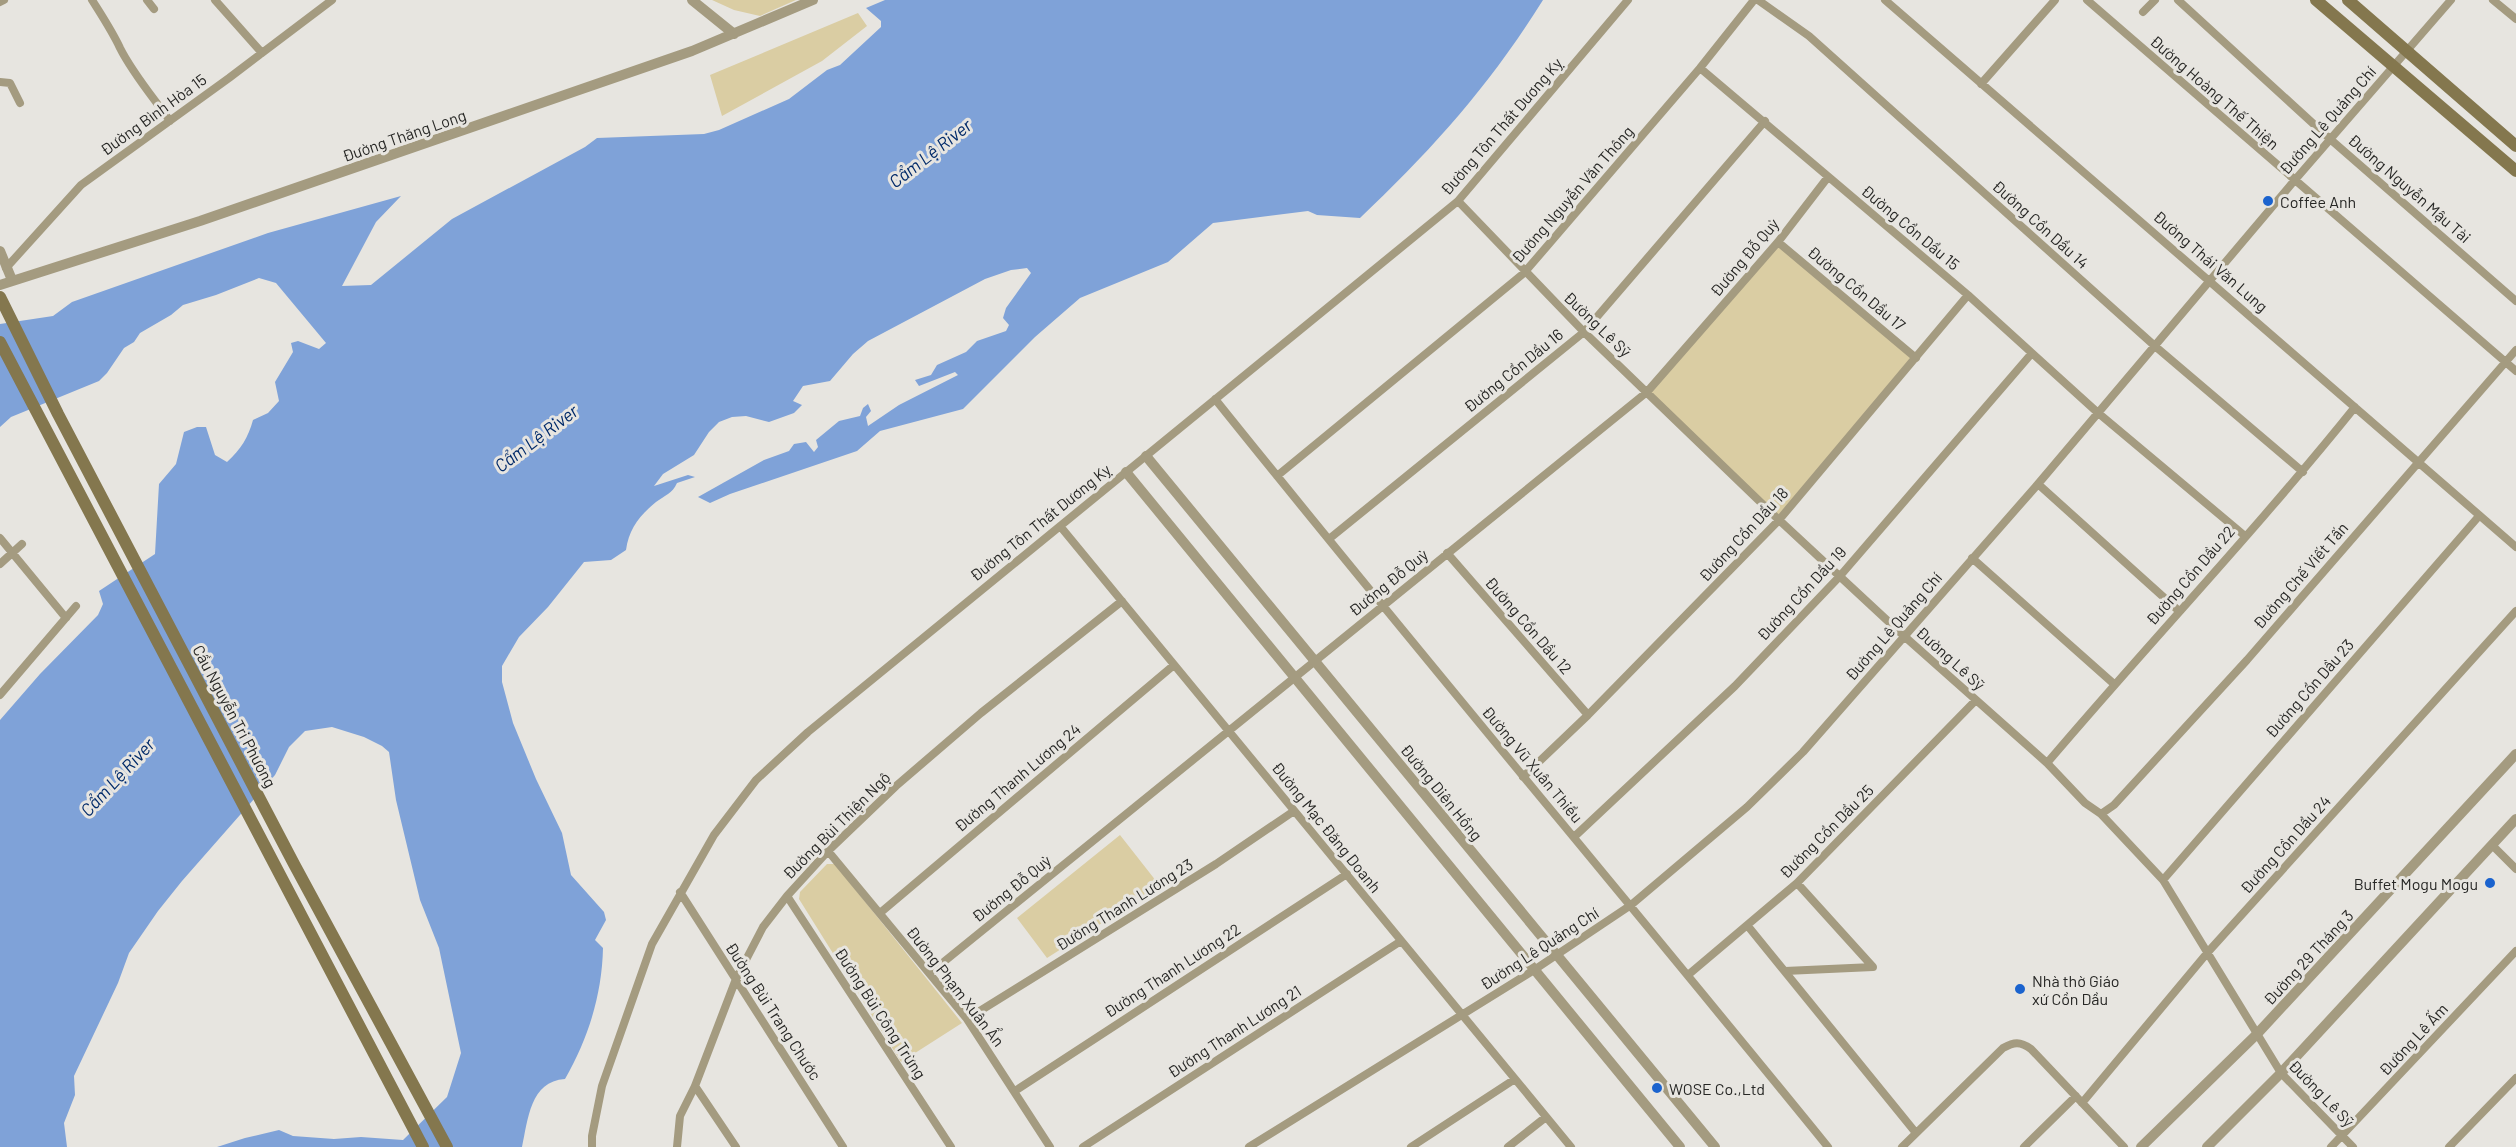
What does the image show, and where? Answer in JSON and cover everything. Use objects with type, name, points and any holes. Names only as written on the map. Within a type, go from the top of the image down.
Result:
[{"type":"main road","points":[[2316,0],[2516,171]]},
{"type":"main road","points":[[2348,0],[2516,146]]},
{"type":"main road","name":"Cầu Nguyễn Tri Phương","points":[[0,297],[195,675],[447,1147]]},
{"type":"main road","name":"Cầu Nguyễn Tri Phương","points":[[0,342],[423,1147]]},
{"type":"street","points":[[0,3],[4,0]]},
{"type":"street","points":[[92,0],[114,33],[129,62],[170,121]]},
{"type":"street","points":[[147,0],[154,9]]},
{"type":"street","points":[[215,0],[262,53]]},
{"type":"street","name":"Đường Bình Hòa 15","points":[[6,268],[81,185],[332,0]]},
{"type":"street","points":[[692,0],[734,34]]},
{"type":"street","name":"Đường Thăng Long","points":[[0,285],[376,161],[692,51],[813,0]]},
{"type":"street","name":"Đường Tôn Thất Dương Kỵ","points":[[592,1147],[602,1086],[652,945],[680,892],[714,836],[756,780],[808,732],[1458,201],[1628,0]]},
{"type":"street","name":"Đường Nguyễn Văn Thông","points":[[1277,476],[1524,273],[1756,0]]},
{"type":"street","name":"Đường Cồn Dầu 14","points":[[1756,0],[1809,36],[2156,347],[2303,472]]},
{"type":"street","name":"Đường Thái Văn Lung","points":[[1885,0],[2516,547]]},
{"type":"street","points":[[1981,84],[2055,0]]},
{"type":"street","name":"Đường Hoàng Thế Thiện","points":[[2087,0],[2516,371]]},
{"type":"street","points":[[2143,12],[2155,0]]},
{"type":"street","name":"Đường Nguyễn Mậu Tài","points":[[2178,0],[2516,301]]},
{"type":"street","name":"Đường Lê Quảng Chí","points":[[1248,1147],[1534,970],[1631,905],[1747,807],[1803,752],[2038,484],[2294,181],[2451,0]]},
{"type":"street","points":[[2493,0],[2516,20]]},
{"type":"street","name":"Đường Cồn Dầu 15","points":[[1700,68],[1968,295],[2097,412],[2245,536]]},
{"type":"street","points":[[0,82],[10,82],[20,103]]},
{"type":"street","name":"Đường Cồn Dầu 16","points":[[1329,539],[1584,332],[1765,121]]},
{"type":"street","name":"Đường Đỗ Quỳ","points":[[930,973],[1647,392],[1778,242],[1828,177]]},
{"type":"street","name":"Đường Lê Sỹ","points":[[1458,201],[1524,273],[1779,520],[1904,636],[2047,763],[2085,803],[2101,814],[2163,880],[2281,1073],[2353,1147]]},
{"type":"street","name":"Đường Cồn Dầu 17","points":[[1778,242],[1916,357]]},
{"type":"street","points":[[0,251],[12,280]]},
{"type":"street","name":"Đường Cồn Dầu 18","points":[[1523,777],[1588,715],[1779,520],[1968,295]]},
{"type":"street","name":"Đường Chế Viết Tấn","points":[[2101,814],[2114,805],[2247,660],[2516,350]]},
{"type":"street","name":"Đường Cồn Dầu 19","points":[[1574,837],[1735,686],[1840,576],[2032,353]]},
{"type":"street","name":"Đường Vũ Xuân Thiều","points":[[1215,399],[1828,1147]]},
{"type":"street","name":"Đường Cồn Dầu 22","points":[[2047,763],[2114,684],[2303,472],[2355,407]]},
{"type":"street","name":"Đường Diên Hồng","points":[[1146,456],[1715,1147]]},
{"type":"street","points":[[1126,472],[1680,1147]]},
{"type":"street","points":[[2038,484],[2179,611]]},
{"type":"street","name":"Đường Cồn Dầu 23","points":[[2163,880],[2480,516]]},
{"type":"street","name":"Đường Mạc Đăng Doanh","points":[[1060,526],[1571,1147]]},
{"type":"street","points":[[0,538],[66,618]]},
{"type":"street","points":[[0,564],[22,544]]},
{"type":"street","name":"Đường Cồn Dầu 12","points":[[1447,554],[1588,715]]},
{"type":"street","points":[[1972,558],[2114,684]]},
{"type":"street","name":"Đường Bùi Thiện Ngộ","points":[[677,1147],[680,1116],[695,1086],[736,979],[763,927],[787,896],[828,851],[896,786],[981,713],[1122,601]]},
{"type":"street","points":[[0,695],[76,606]]},
{"type":"street","name":"Đường Cồn Dầu 24","points":[[2024,1147],[2079,1100],[2208,952],[2516,611]]},
{"type":"street","name":"Đường Thanh Lương 24","points":[[880,913],[1174,664]]},
{"type":"street","name":"Đường Cồn Dầu 25","points":[[1688,975],[1797,883],[1976,700]]},
{"type":"street","name":"Đường 29 Tháng 3","points":[[2141,1147],[2256,1035],[2516,754]]},
{"type":"street","name":"Đường Thanh Lương 23","points":[[967,1019],[1216,864],[1294,811]]},
{"type":"street","points":[[2207,1147],[2281,1073],[2516,819]]},
{"type":"street","points":[[2492,845],[2516,869]]},
{"type":"street","name":"Đường Phạm Xuân Ẩn","points":[[828,851],[967,1019],[1050,1147]]},
{"type":"street","name":"Đường Thanh Lương 22","points":[[1015,1091],[1347,874]]},
{"type":"street","points":[[1785,971],[1873,967],[1797,883]]},
{"type":"street","name":"Đường Bùi Trang Chước","points":[[680,892],[843,1147]]},
{"type":"street","name":"Đường Bùi Công Trừng","points":[[787,896],[951,1147]]},
{"type":"street","points":[[1747,925],[1916,1133]]},
{"type":"street","name":"Đường Thanh Lương 21","points":[[1083,1147],[1401,941]]},
{"type":"street","name":"Đường Lê Ấm","points":[[2331,1147],[2516,951]]},
{"type":"street","points":[[1902,1147],[2003,1048],[2012,1043],[2023,1043],[2124,1147]]},
{"type":"street","points":[[2450,1147],[2516,1078]]},
{"type":"street","points":[[1411,1147],[1515,1079]]},
{"type":"street","points":[[695,1086],[736,1147]]},
{"type":"street","points":[[1508,1147],[1546,1117]]},
{"type":"shaded area","points":[[712,0],[796,0],[760,16],[734,10]]},
{"type":"shaded area","points":[[858,13],[867,26],[822,61],[722,116],[710,75]]},
{"type":"shaded area","points":[[1778,242],[1916,358],[1779,520],[1647,392]]},
{"type":"shaded area","points":[[1120,835],[1160,886],[1047,958],[1017,918]]},
{"type":"shaded area","points":[[827,864],[835,864],[962,1023],[901,1062],[799,899],[800,892]]},
{"type":"water","name":"Cẩm Lệ River","points":[[885,0],[1543,0],[1502,60],[1459,115],[1412,167],[1360,218],[1317,215],[1308,211],[1213,223],[1168,262],[1080,298],[1035,337],[963,409],[880,431],[857,451],[730,494],[710,503],[698,497],[764,460],[789,451],[794,444],[806,442],[814,452],[818,447],[816,440],[839,421],[860,416],[863,408],[868,404],[871,411],[866,417],[868,426],[899,405],[958,375],[955,372],[919,386],[915,380],[931,375],[937,365],[966,352],[977,341],[1006,331],[1009,325],[1003,318],[1006,308],[1031,273],[1027,268],[1011,270],[985,279],[868,341],[853,354],[830,381],[803,386],[793,401],[802,405],[794,413],[769,422],[746,416],[732,417],[719,422],[709,432],[694,455],[663,474],[654,486],[688,475],[695,477],[677,483],[671,492],[645,512],[632,529],[626,550],[611,560],[584,562],[548,607],[519,637],[502,666],[502,682],[513,723],[562,833],[571,875],[604,912],[606,920],[595,940],[603,948],[602,965],[597,1000],[587,1032],[565,1079],[553,1081],[538,1094],[529,1114],[522,1147],[217,1147],[279,1130],[293,1136],[403,1140],[447,1097],[461,1053],[439,948],[420,900],[396,800],[389,752],[364,737],[332,727],[305,731],[289,747],[275,775],[182,881],[129,953],[118,983],[74,1076],[75,1095],[64,1123],[67,1147],[0,1147],[0,720],[40,674],[98,615],[103,604],[99,591],[155,554],[159,484],[176,464],[184,432],[197,427],[206,427],[215,455],[227,462],[243,443],[253,420],[268,413],[279,401],[275,382],[293,352],[291,343],[298,341],[319,349],[326,343],[276,283],[259,278],[183,305],[171,315],[140,333],[134,342],[124,348],[99,381],[11,417],[0,427],[0,324],[53,316],[72,302],[268,233],[401,196],[376,222],[342,286],[371,285],[452,219],[585,147],[597,138],[704,134],[719,130],[789,99],[827,70],[840,65],[881,27],[881,21],[866,8]]},
{"type":"place","name":"Coffee Anh","points":[[2268,201]]},
{"type":"place","name":"Buffet Mogu Mogu","points":[[2490,883]]},
{"type":"place","name":"Nhà thờ Giáo xứ Cồn Dầu","points":[[2020,989]]},
{"type":"place","name":"WOSE Co.,Ltd","points":[[1657,1088]]}]
